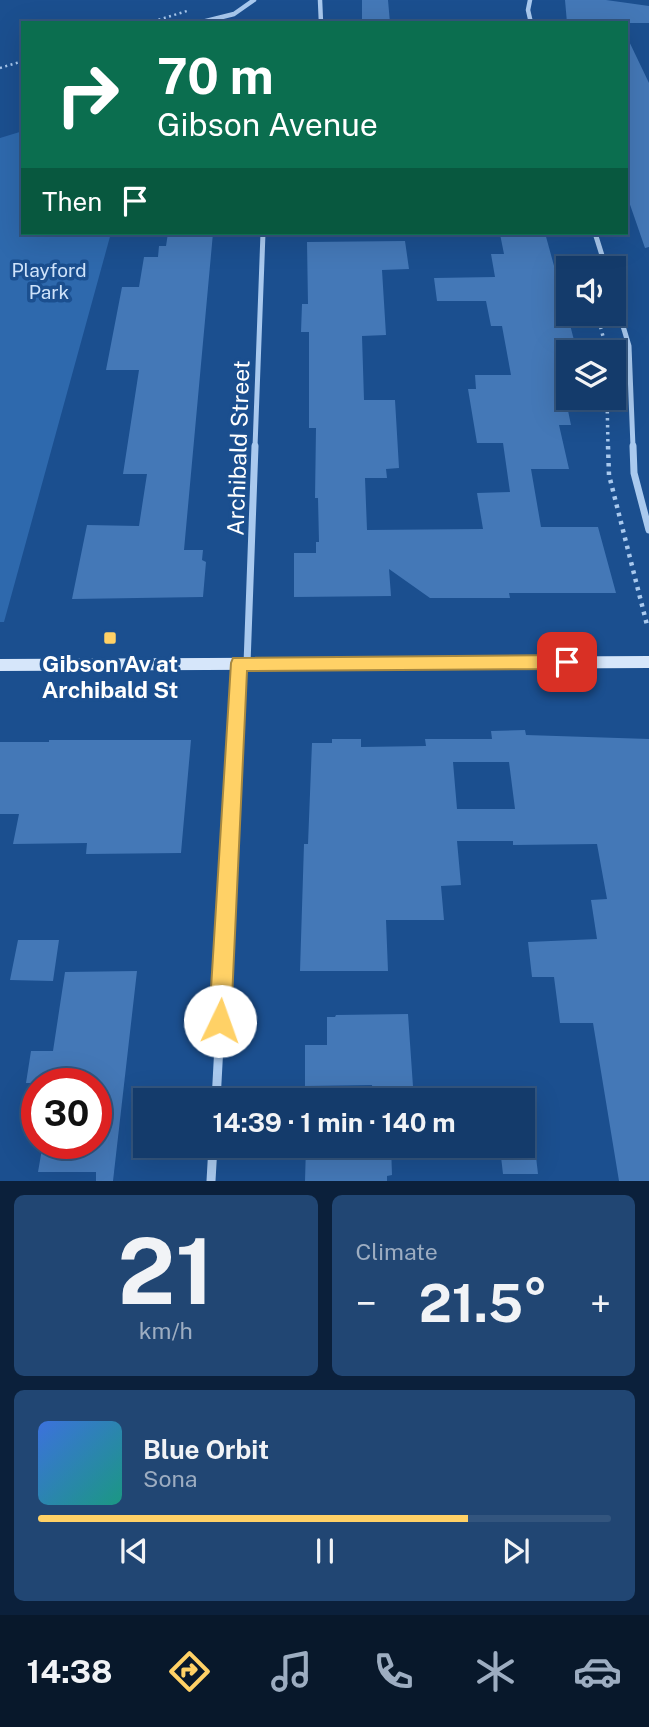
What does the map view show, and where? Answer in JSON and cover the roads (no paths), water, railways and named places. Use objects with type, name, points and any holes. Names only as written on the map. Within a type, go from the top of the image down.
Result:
[{"type":"main road","points":[[0,665],[649,662]]},
{"type":"street","points":[[206,21],[234,14],[254,0]]},
{"type":"street","points":[[320,0],[321,21]]},
{"type":"street","points":[[530,0],[528,10],[531,21]]},
{"type":"street","name":"Archibald Street","points":[[217,1088],[243,664],[263,235]]},
{"type":"street","points":[[596,235],[602,256]]},
{"type":"street","points":[[623,326],[629,346],[634,474],[649,530]]},
{"type":"street","points":[[211,1181],[212,1158]]},
{"type":"place","name":"Gibson Av at Archibald St","points":[[110,638]]},
{"type":"park label","name":"Playford Park","points":[[49,281]]}]
